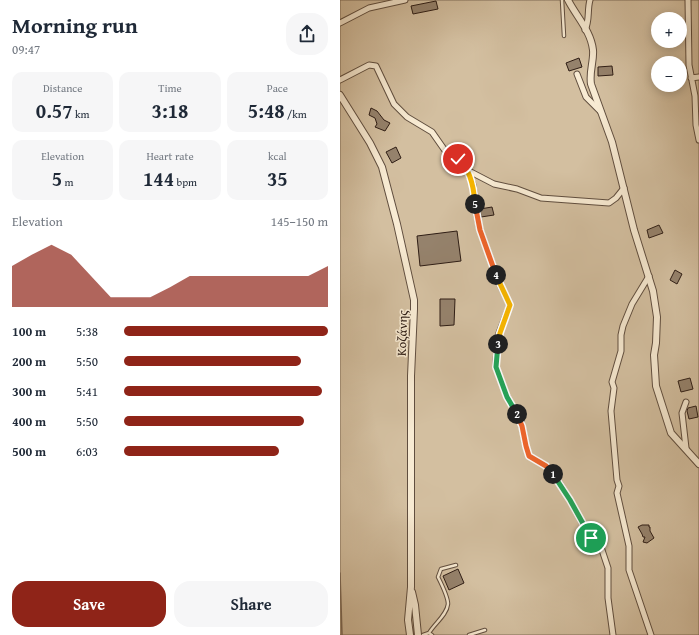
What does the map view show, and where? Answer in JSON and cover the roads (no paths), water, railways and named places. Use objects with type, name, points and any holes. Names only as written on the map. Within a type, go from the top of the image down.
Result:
[{"type":"street","points":[[340,23],[369,8],[405,0]]},
{"type":"street","points":[[568,0],[590,38],[593,50],[591,84],[612,142],[634,230],[649,276],[657,317],[654,355],[656,386],[671,433],[699,464]]},
{"type":"street","points":[[586,30],[589,20],[588,10],[590,0]]},
{"type":"street","points":[[688,0],[688,34],[691,78],[695,96],[696,125],[699,140]]},
{"type":"street","points":[[340,80],[369,65],[376,66],[394,104],[407,117],[432,132],[446,152],[460,161],[467,170],[473,185],[480,230],[499,283],[510,305],[500,333],[496,367],[507,397],[521,421],[529,456],[546,466],[554,474],[588,534],[601,547],[608,568],[608,598],[613,635]]},
{"type":"street","points":[[577,74],[586,97],[601,112]]},
{"type":"street","points":[[691,78],[699,77]]},
{"type":"street","name":"Κοζάνης","points":[[340,95],[370,143],[382,166],[414,300],[411,392],[411,587],[408,620],[410,635]]},
{"type":"street","points":[[467,170],[498,185],[553,200],[609,203],[616,198],[624,188]]},
{"type":"street","points":[[649,276],[632,304],[623,326],[621,335],[621,351],[612,382],[614,388],[611,411],[617,480],[619,486],[617,493],[628,546],[629,570],[650,635]]},
{"type":"street","points":[[686,402],[682,413],[686,448]]},
{"type":"street","name":"Κοζάνης","points":[[411,587],[415,605],[418,635]]},
{"type":"lane","points":[[562,0],[564,36]]},
{"type":"lane","points":[[423,635],[430,634],[432,626],[447,608],[448,602],[438,577],[439,573],[441,570],[456,565]]},
{"type":"lane","points":[[469,635],[485,630]]},
{"type":"waterway","points":[[340,573],[342,635]]}]
